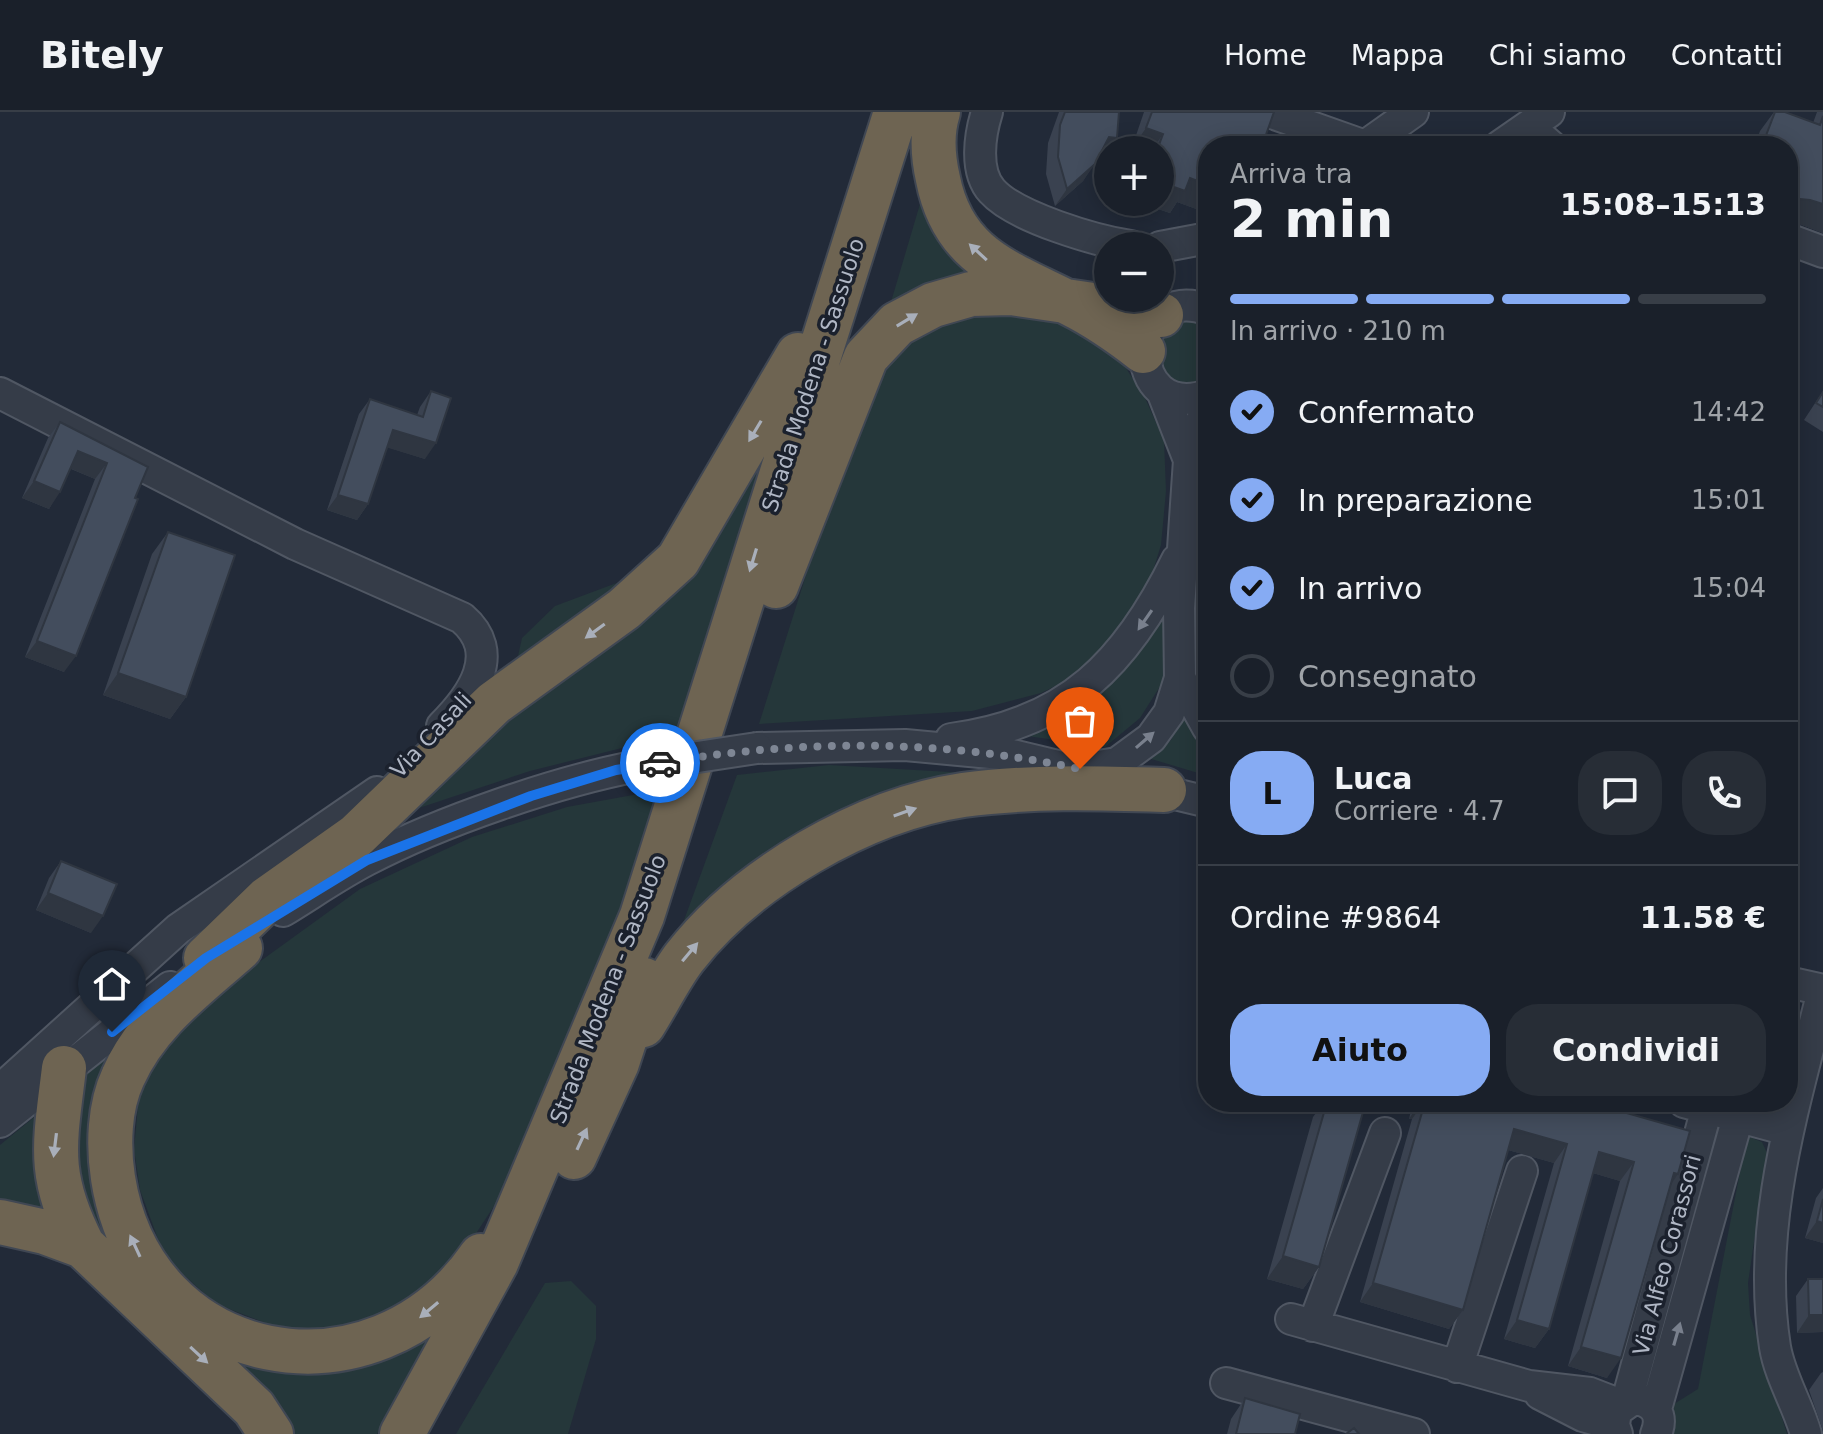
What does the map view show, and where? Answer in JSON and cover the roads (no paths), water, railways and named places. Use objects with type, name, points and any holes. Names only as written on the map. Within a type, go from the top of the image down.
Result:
[{"type":"highway","name":"Strada Modena - Sassuolo","points":[[402,1434],[496,1263],[642,916],[896,112]]},
{"type":"highway","name":"Strada Modena - Sassuolo","points":[[433,1434],[520,1273],[617,1063],[776,586],[923,112]]},
{"type":"highway","points":[[938,112],[934,125],[940,193],[962,236],[973,250],[999,270],[1070,303],[1114,328],[1152,333]]},
{"type":"highway","points":[[206,958],[267,899],[356,836],[494,703],[624,609],[678,560],[789,375],[866,211]]},
{"type":"highway","points":[[776,586],[866,357],[897,324],[933,305],[971,294],[1011,293],[1070,303]]},
{"type":"highway","points":[[617,1063],[684,958],[725,912],[774,872],[835,838],[904,811],[959,796],[1029,789],[1164,790]]},
{"type":"highway","points":[[278,915],[148,1032],[121,1079],[108,1146],[118,1210],[141,1260],[168,1292],[227,1337],[317,1353],[369,1344],[420,1318],[458,1285],[531,1186]]},
{"type":"highway","points":[[64,1068],[53,1160],[66,1213],[83,1246],[254,1408],[271,1434]]},
{"type":"highway","points":[[0,1222],[45,1232],[83,1246]]},
{"type":"street","points":[[987,112],[979,144],[984,176],[991,190],[1046,221],[1094,239]]},
{"type":"street","points":[[1269,112],[1337,136]]},
{"type":"street","points":[[1379,136],[1413,112]]},
{"type":"street","points":[[1524,136],[1543,128]]},
{"type":"street","points":[[1174,244],[1198,240]]},
{"type":"street","points":[[1798,243],[1823,252]]},
{"type":"street","points":[[1189,460],[1162,391],[1145,366],[1152,333],[1187,306],[1198,308]]},
{"type":"street","points":[[1162,391],[1186,399],[1198,397]]},
{"type":"street","name":"Via Casali","points":[[0,393],[295,544],[462,618],[476,633],[482,654],[474,691],[368,800],[178,929],[0,1090]]},
{"type":"street","points":[[1080,769],[1117,763],[1151,738],[1169,713],[1180,678],[1182,551],[1189,460],[1198,433]]},
{"type":"street","points":[[0,1122],[206,958],[367,860],[455,823],[546,791],[638,766],[757,748],[905,745],[967,737],[1015,724],[1060,703],[1096,680],[1128,645],[1153,609],[1182,551]]},
{"type":"street","points":[[1180,678],[1198,710]]},
{"type":"street","points":[[905,745],[1012,755],[1198,799]]},
{"type":"street","points":[[1798,985],[1823,991],[1798,1090]]},
{"type":"street","name":"Via Alfeo Corassori","points":[[1632,1418],[1694,1112]]},
{"type":"street","points":[[1720,1112],[1788,1130]]},
{"type":"street","points":[[1793,1112],[1775,1202],[1768,1279],[1776,1351],[1806,1434]]},
{"type":"street","name":"Via Alfeo Corassori","points":[[1632,1418],[1738,1117]]},
{"type":"street","points":[[1385,1133],[1302,1322],[1529,1386],[1583,1416],[1632,1418]]},
{"type":"street","points":[[1457,1367],[1522,1171]]},
{"type":"street","points":[[1226,1383],[1414,1434]]}]
